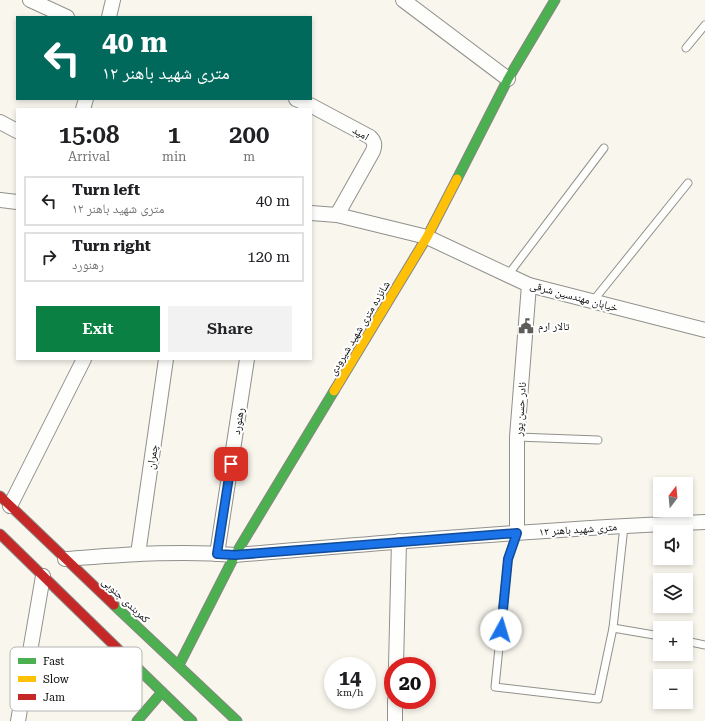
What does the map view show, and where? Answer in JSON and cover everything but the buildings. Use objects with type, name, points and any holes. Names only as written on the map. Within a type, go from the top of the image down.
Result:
[{"type":"main road","name":"شانزده متری شهید شیرودی","points":[[176,668],[235,555],[428,237],[508,79],[555,0]]},
{"type":"main road","name":"کمربندی جنوبی","points":[[5,501],[176,668],[237,721]]},
{"type":"main road","points":[[0,534],[120,647]]},
{"type":"main road","points":[[142,668],[164,688],[192,721]]},
{"type":"main road","points":[[137,721],[164,688]]},
{"type":"street","points":[[30,0],[65,16]]},
{"type":"street","points":[[109,16],[113,0]]},
{"type":"street","points":[[403,0],[508,79]]},
{"type":"street","name":"امید","points":[[298,100],[370,137],[374,141],[374,151],[337,215]]},
{"type":"street","points":[[0,122],[16,130]]},
{"type":"street","points":[[0,200],[16,202]]},
{"type":"street","name":"خیابان مهندسین شرقی","points":[[312,213],[337,215],[428,237],[529,285],[705,330]]},
{"type":"street","name":"نادر حسن پور","points":[[517,533],[517,437],[529,285]]},
{"type":"street","points":[[5,501],[83,360]]},
{"type":"street","name":"چمران","points":[[138,554],[166,360]]},
{"type":"street","name":"رهنورد","points":[[217,554],[247,360]]},
{"type":"street","name":"۱۲ متری شهید باهنر","points":[[65,559],[138,554],[235,555],[399,541],[705,522]]},
{"type":"street","points":[[396,657],[399,541]]},
{"type":"street","points":[[31,647],[43,576]]},
{"type":"street","points":[[395,721],[396,709]]},
{"type":"street","points":[[18,721],[20,711]]},
{"type":"lane","points":[[686,48],[705,25]]},
{"type":"lane","points":[[508,275],[604,148]]},
{"type":"lane","points":[[593,301],[688,182]]},
{"type":"lane","points":[[517,437],[598,440]]},
{"type":"lane","points":[[517,533],[508,559],[495,687],[598,699],[613,628],[624,526]]},
{"type":"lane","points":[[613,628],[653,635]]},
{"type":"lane","points":[[693,642],[705,645]]},
{"type":"traffic: fast","points":[[457,179],[508,79],[555,0]]},
{"type":"traffic: fast","points":[[179,665],[235,555],[334,391]]},
{"type":"traffic: fast","points":[[114,605],[237,721]]},
{"type":"traffic: fast","points":[[142,672],[192,721]]},
{"type":"traffic: fast","points":[[137,721],[162,692]]},
{"type":"traffic: slow","points":[[334,391],[427,237],[457,179]]},
{"type":"traffic: jam","points":[[0,496],[114,605]]},
{"type":"traffic: jam","points":[[0,534],[116,647]]},
{"type":"place","name":"تالار ارم","points":[[526,326]]},
{"type":"route","points":[[231,464],[217,554],[235,555],[399,541],[517,533],[508,559],[501,630]]}]
